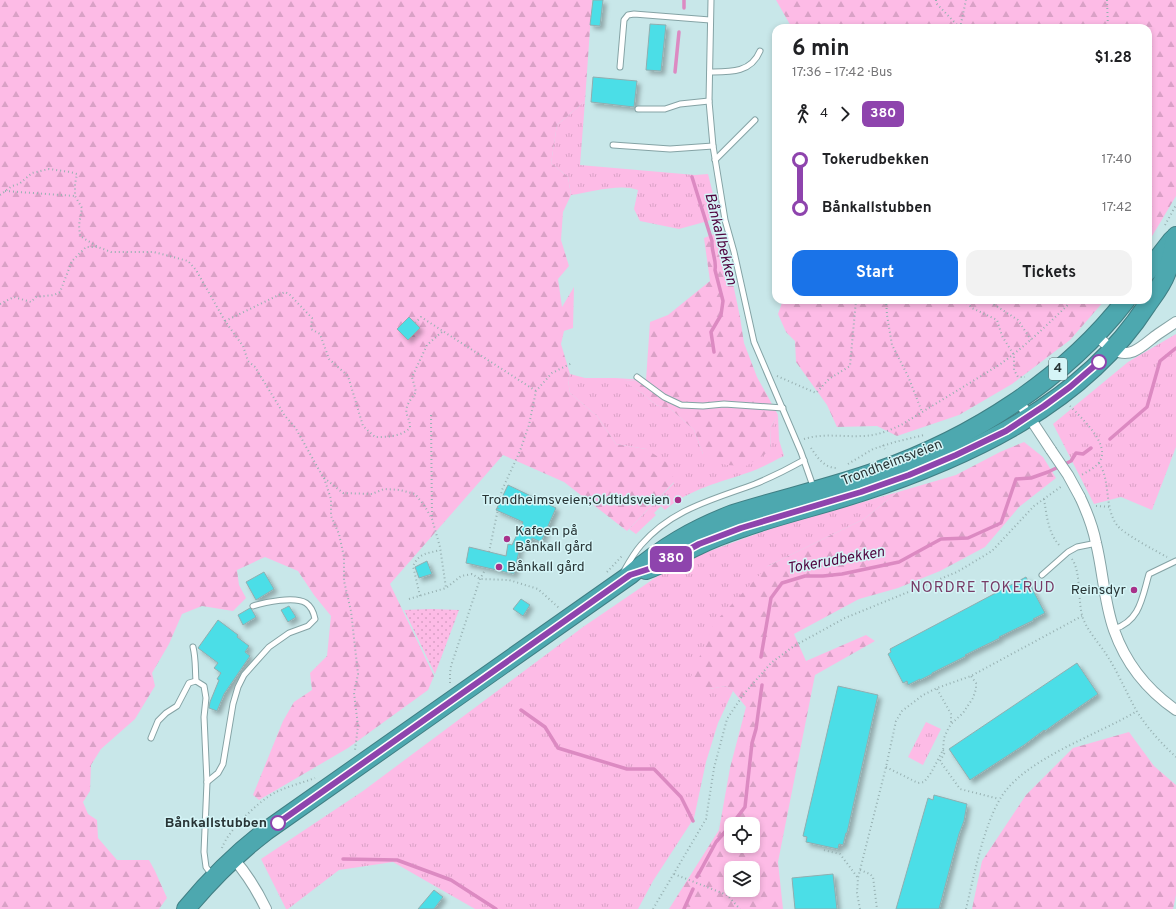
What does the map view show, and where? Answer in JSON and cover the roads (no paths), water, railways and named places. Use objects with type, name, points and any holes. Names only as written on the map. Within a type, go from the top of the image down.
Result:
[{"type":"highway","name":"Trondheimsveien","points":[[1152,266],[1176,235]]},
{"type":"highway","name":"Trondheimsveien","points":[[1152,297],[1166,274],[1176,235]]},
{"type":"highway","name":"Trondheimsveien","points":[[817,498],[922,453],[970,430],[1018,400],[1073,357],[1122,304]]},
{"type":"highway","name":"Trondheimsveien","points":[[186,909],[233,858],[266,831],[668,546],[714,522],[754,507],[817,498],[885,484],[956,455],[1006,431],[1070,387],[1102,360],[1142,313],[1148,304]]},
{"type":"street","points":[[1096,334],[1112,349],[1123,353],[1136,350],[1176,322]]},
{"type":"street","points":[[1018,400],[1068,475],[1092,524],[1097,543],[1103,585],[1114,629],[1129,660],[1140,677],[1152,691],[1176,710]]},
{"type":"street","points":[[233,858],[254,886],[266,909]]},
{"type":"lane","points":[[711,0],[708,101],[715,160],[726,220],[754,342],[797,441],[817,498]]},
{"type":"lane","points":[[620,67],[624,20],[628,15],[634,14],[710,20]]},
{"type":"lane","points":[[710,72],[729,72],[750,65],[756,59],[760,51]]},
{"type":"lane","points":[[638,109],[665,109],[680,104],[708,101]]},
{"type":"lane","points":[[715,160],[755,120]]},
{"type":"lane","points":[[613,144],[670,149],[713,146]]},
{"type":"lane","points":[[637,377],[664,397],[681,404],[703,406],[724,404],[783,408]]},
{"type":"lane","points":[[623,579],[640,546],[664,523],[707,500],[755,484],[804,460]]},
{"type":"lane","points":[[1042,575],[1068,552],[1077,547],[1097,543]]},
{"type":"lane","points":[[1114,629],[1124,626],[1136,615],[1149,574],[1175,562],[1176,568]]},
{"type":"lane","points":[[208,782],[218,774],[223,764],[233,704],[238,687],[244,675],[269,647],[289,633],[308,626],[315,619],[314,612],[306,603],[296,600],[263,602],[254,606]]},
{"type":"lane","points":[[193,647],[196,658],[194,667],[196,681]]},
{"type":"lane","points":[[151,738],[158,721],[166,713],[177,706],[189,683],[196,681],[204,686],[206,698],[204,717],[208,782],[204,852],[206,867],[213,878]]},
{"type":"waterway","name":"Bånkallbekken","points":[[684,0],[684,8]]},
{"type":"waterway","name":"Bånkallbekken","points":[[675,72],[679,32]]},
{"type":"waterway","name":"Bånkallbekken","points":[[692,177],[712,241],[715,270],[723,301],[721,315],[711,332],[714,352]]},
{"type":"waterway","name":"Tokerudbekken","points":[[1110,439],[1147,407],[1160,361],[1176,348]]},
{"type":"waterway","name":"Tokerudbekken","points":[[761,657],[771,598],[782,583],[805,576],[842,574],[899,562],[941,539],[968,538],[1001,523],[1016,479],[1031,478],[1048,472],[1071,461],[1076,453],[1083,454],[1091,448]]},
{"type":"waterway","name":"Tokerudbekken","points":[[737,817],[745,807],[752,743],[756,729],[762,685]]},
{"type":"waterway","points":[[521,710],[545,727],[558,748],[627,769],[654,769],[681,797],[693,821]]},
{"type":"waterway","name":"Tokerudbekken","points":[[697,877],[716,842],[724,833]]},
{"type":"waterway","points":[[343,859],[397,860],[451,880],[496,909]]},
{"type":"waterway","name":"Tokerudbekken","points":[[684,909],[693,889]]},
{"type":"place","name":"Trondheimsveien;Oldtidsveien","points":[[678,500]]},
{"type":"place","name":"Kafeen på Bånkall gård","points":[[507,539]]},
{"type":"place","name":"Bånkall gård","points":[[499,567]]},
{"type":"place","name":"Reinsdyr","points":[[1134,590]]},
{"type":"place","name":"Bånkallstubben","points":[[278,823]]},
{"type":"district","name":"NORDRE TOKERUD","points":[[983,588]]}]
